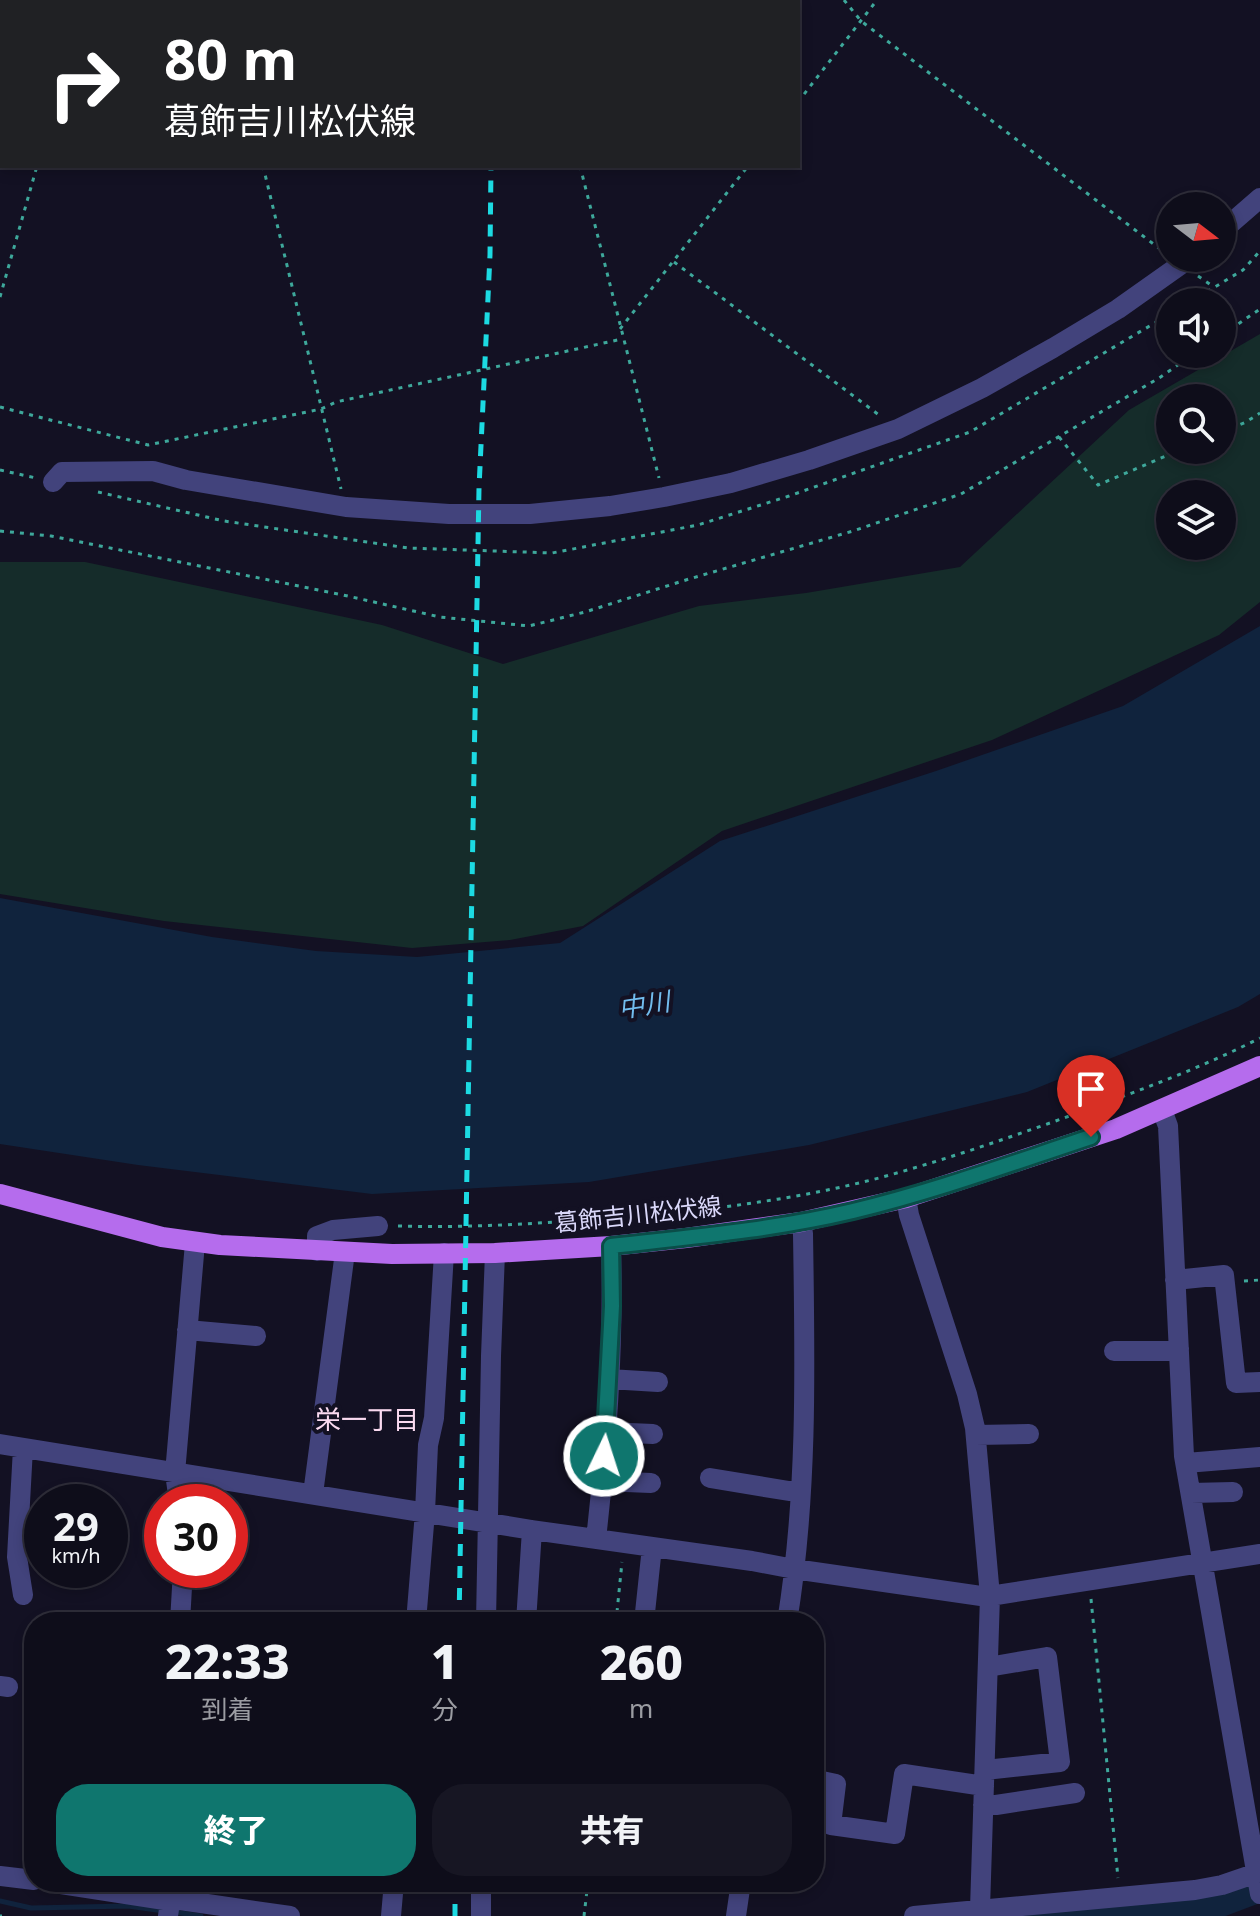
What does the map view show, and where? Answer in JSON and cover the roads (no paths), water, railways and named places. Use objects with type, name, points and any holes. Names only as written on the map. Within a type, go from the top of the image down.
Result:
[{"type":"main road","name":"葛飾吉川松伏線","points":[[0,1194],[162,1237],[251,1248],[495,1253],[611,1246],[801,1222],[906,1198],[1116,1129],[1260,1066]]},
{"type":"street","points":[[1236,219],[1260,198]]},
{"type":"street","points":[[53,482],[62,472],[153,471],[186,480],[346,507],[449,514],[530,514],[664,497],[731,483],[898,429],[982,388],[1053,348],[1118,309],[1170,272]]},
{"type":"street","points":[[914,1916],[1120,1898],[1258,1880],[1186,1463],[1168,1126],[1162,1110]]},
{"type":"street","points":[[906,1198],[967,1394],[976,1435],[990,1596],[980,1909]]},
{"type":"street","points":[[788,1612],[800,1490],[805,1349],[801,1222]]},
{"type":"street","points":[[317,1251],[317,1236],[333,1230],[378,1226]]},
{"type":"street","points":[[177,1484],[195,1243]]},
{"type":"street","points":[[596,1539],[609,1379],[611,1246]]},
{"type":"street","points":[[313,1494],[345,1252]]},
{"type":"street","points":[[417,1612],[428,1445],[434,1418],[444,1253]]},
{"type":"street","points":[[486,1612],[495,1253]]},
{"type":"street","points":[[1175,1280],[1224,1275],[1236,1383],[1260,1382]]},
{"type":"street","points":[[187,1330],[256,1336]]},
{"type":"street","points":[[1114,1351],[1179,1349]]},
{"type":"street","points":[[609,1379],[658,1382]]},
{"type":"street","points":[[606,1432],[653,1434]]},
{"type":"street","points":[[976,1435],[1029,1434]]},
{"type":"street","points":[[0,1444],[532,1530],[990,1596],[1260,1554]]},
{"type":"street","points":[[23,1448],[17,1557],[23,1595]]},
{"type":"street","points":[[1186,1463],[1260,1457]]},
{"type":"street","points":[[710,1478],[789,1491],[800,1490]]},
{"type":"street","points":[[601,1481],[651,1483]]},
{"type":"street","points":[[1191,1493],[1233,1492]]},
{"type":"street","points":[[527,1612],[532,1530]]},
{"type":"street","points":[[645,1612],[652,1547]]},
{"type":"street","points":[[181,1612],[182,1588]]},
{"type":"street","points":[[824,1781],[836,1784],[831,1825],[895,1834],[904,1774],[984,1787],[1060,1762],[1047,1657],[988,1667]]},
{"type":"street","points":[[984,1787],[996,1805],[1075,1793]]},
{"type":"street","points":[[0,1876],[24,1879]]},
{"type":"street","points":[[116,1892],[290,1916]]},
{"type":"street","points":[[391,1916],[393,1892]]},
{"type":"street","points":[[481,1892],[481,1916]]},
{"type":"street","points":[[736,1916],[740,1892]]},
{"type":"water","name":"中川","points":[[1260,626],[1260,994],[1238,1007],[1027,1092],[809,1145],[589,1182],[372,1194],[138,1165],[0,1144],[0,898],[212,937],[316,951],[417,957],[560,943],[720,841],[1123,706]]},
{"type":"waterway","points":[[1007,1915],[1212,1904],[1260,1886]]},
{"type":"waterway","points":[[0,1901],[31,1908],[128,1906],[164,1911]]},
{"type":"waterway","points":[[174,1912],[201,1916]]},
{"type":"railway","points":[[459,1612],[479,488],[491,168]]},
{"type":"railway","points":[[455,1892],[455,1916]]},
{"type":"district","name":"栄一丁目","points":[[367,1420]]}]
